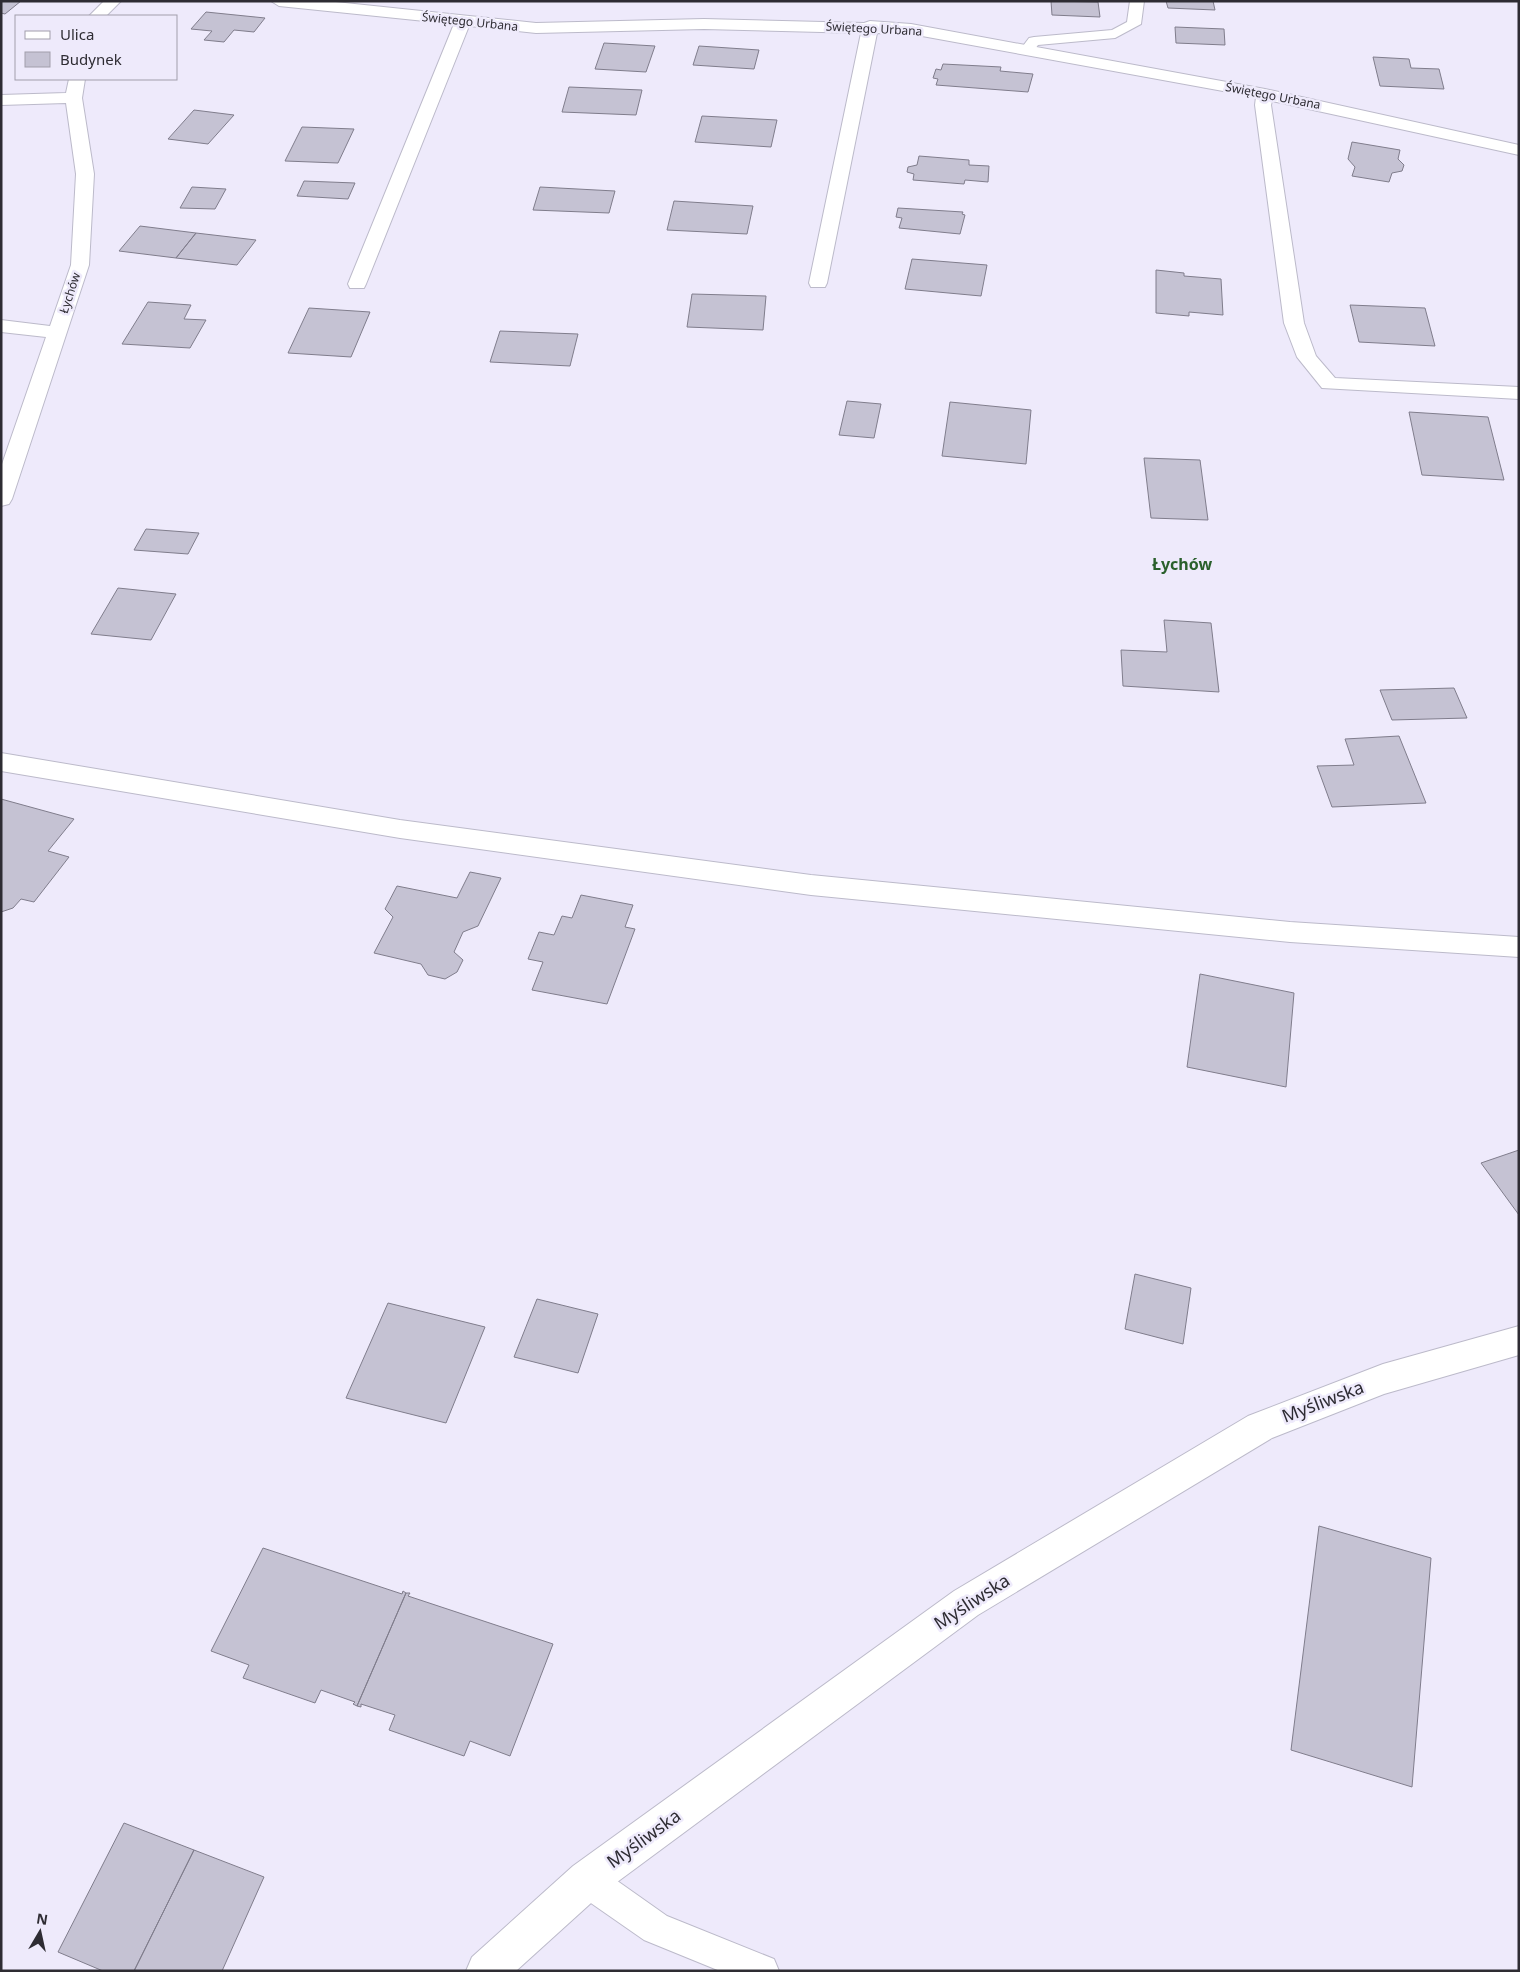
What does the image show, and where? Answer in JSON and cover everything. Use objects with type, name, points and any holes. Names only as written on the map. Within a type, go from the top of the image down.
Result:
[{"type":"street","points":[[98,15],[113,1]]},
{"type":"street","name":"Świętego Urbana","points":[[279,1],[463,22],[536,28],[704,24],[870,26],[911,29],[1266,94],[1519,150]]},
{"type":"street","points":[[357,284],[463,22]]},
{"type":"street","points":[[818,283],[870,26]]},
{"type":"street","name":"Łychów","points":[[1,499],[80,265],[85,174],[74,98],[77,80]]},
{"type":"street","points":[[1266,94],[1263,105],[1294,323],[1307,357],[1329,384],[1519,393]]},
{"type":"street","points":[[1,100],[74,98]]},
{"type":"street","points":[[1,326],[57,333]]},
{"type":"street","points":[[1,762],[400,829],[811,885],[1290,932],[1519,947]]},
{"type":"street","name":"Myśliwska","points":[[486,1971],[587,1880],[966,1603],[1260,1426],[1384,1379],[1519,1340]]},
{"type":"lane","points":[[1027,50],[1034,41],[1116,34],[1134,24],[1137,1]]},
{"type":"lane","points":[[587,1880],[656,1928],[762,1971]]},
{"type":"building","points":[[1,1],[21,1],[5,14],[1,13]]},
{"type":"building","points":[[1051,1],[1098,2],[1100,17],[1052,15]]},
{"type":"building","points":[[1166,1],[1213,1],[1215,10],[1168,8]]},
{"type":"building","points":[[206,12],[265,18],[254,32],[234,30],[224,42],[204,40],[212,31],[191,29]]},
{"type":"building","points":[[1175,27],[1224,29],[1225,45],[1176,43]]},
{"type":"building","points":[[604,43],[655,46],[646,72],[595,69]]},
{"type":"building","points":[[699,46],[759,50],[754,69],[693,65]]},
{"type":"building","points":[[1373,57],[1409,59],[1411,68],[1439,69],[1444,89],[1380,86]]},
{"type":"building","points":[[943,64],[1001,67],[1000,71],[1033,74],[1028,92],[936,85],[938,79],[933,78],[936,69],[941,70]]},
{"type":"building","points":[[569,87],[642,90],[636,115],[562,112]]},
{"type":"building","points":[[194,110],[234,115],[208,144],[168,139]]},
{"type":"building","points":[[702,116],[777,120],[771,147],[695,142]]},
{"type":"building","points":[[302,127],[354,129],[338,163],[285,161]]},
{"type":"building","points":[[1352,142],[1400,150],[1398,159],[1404,165],[1402,171],[1392,173],[1389,182],[1352,176],[1355,167],[1348,159]]},
{"type":"building","points":[[919,156],[969,160],[969,165],[989,166],[988,182],[965,180],[964,184],[913,180],[914,174],[907,172],[908,167],[917,165]]},
{"type":"building","points":[[304,181],[355,183],[348,199],[297,196]]},
{"type":"building","points":[[192,187],[226,189],[215,209],[180,208]]},
{"type":"building","points":[[540,187],[615,191],[609,213],[533,210]]},
{"type":"building","points":[[674,201],[753,206],[747,234],[667,230]]},
{"type":"building","points":[[898,208],[963,212],[962,214],[965,215],[960,234],[899,228],[902,218],[896,217]]},
{"type":"building","points":[[140,226],[196,233],[176,258],[119,251]]},
{"type":"building","points":[[196,233],[256,240],[237,265],[176,258]]},
{"type":"building","points":[[912,259],[987,265],[981,296],[905,289]]},
{"type":"building","points":[[1156,270],[1184,273],[1184,276],[1221,279],[1223,315],[1189,312],[1189,316],[1156,313]]},
{"type":"building","points":[[692,294],[766,296],[763,330],[687,327]]},
{"type":"building","points":[[148,302],[191,305],[184,319],[206,320],[190,348],[122,344]]},
{"type":"building","points":[[1350,305],[1425,308],[1435,346],[1359,342]]},
{"type":"building","points":[[309,308],[370,312],[351,357],[288,353]]},
{"type":"building","points":[[500,331],[578,334],[570,366],[490,362]]},
{"type":"building","points":[[847,401],[881,404],[874,438],[839,435]]},
{"type":"building","points":[[950,402],[1031,410],[1026,464],[942,456]]},
{"type":"building","points":[[1409,412],[1488,417],[1504,480],[1422,475]]},
{"type":"building","points":[[1144,458],[1200,460],[1208,520],[1151,518]]},
{"type":"building","points":[[146,529],[199,533],[188,554],[134,550]]},
{"type":"building","points":[[118,588],[176,594],[151,640],[91,634]]},
{"type":"building","points":[[1164,620],[1211,623],[1219,692],[1123,686],[1121,650],[1167,652]]},
{"type":"building","points":[[1454,688],[1467,718],[1392,720],[1380,690]]},
{"type":"building","points":[[1399,736],[1426,803],[1332,807],[1317,766],[1354,765],[1345,739]]},
{"type":"building","points":[[1,799],[74,819],[48,851],[69,857],[34,902],[21,899],[13,908],[1,912]]},
{"type":"building","points":[[470,872],[501,878],[478,926],[463,932],[454,952],[463,960],[457,972],[445,979],[428,975],[421,964],[374,953],[393,917],[385,909],[397,886],[457,898]]},
{"type":"building","points":[[581,895],[633,905],[625,927],[635,929],[607,1004],[532,990],[543,962],[528,959],[539,932],[554,935],[562,916],[572,918]]},
{"type":"building","points":[[1200,974],[1294,993],[1286,1087],[1187,1067]]},
{"type":"building","points":[[1519,1150],[1519,1215],[1481,1163]]},
{"type":"building","points":[[1135,1274],[1191,1288],[1183,1344],[1125,1329]]},
{"type":"building","points":[[537,1299],[598,1314],[578,1373],[514,1357]]},
{"type":"building","points":[[388,1303],[485,1327],[446,1423],[346,1398]]},
{"type":"building","points":[[1319,1526],[1431,1558],[1412,1787],[1291,1750]]},
{"type":"building","points":[[263,1548],[402,1594],[403,1591],[406,1593],[357,1706],[353,1704],[355,1702],[321,1690],[315,1703],[243,1678],[249,1665],[211,1651]]},
{"type":"building","points":[[406,1593],[410,1593],[408,1596],[553,1644],[510,1756],[470,1741],[464,1756],[389,1730],[395,1715],[361,1704],[361,1707],[357,1706]]},
{"type":"building","points":[[124,1823],[194,1850],[134,1971],[103,1971],[58,1952]]},
{"type":"building","points":[[194,1850],[264,1877],[222,1971],[134,1971]]},
{"type":"district","name":"Łychów","points":[[1182,564]]}]
